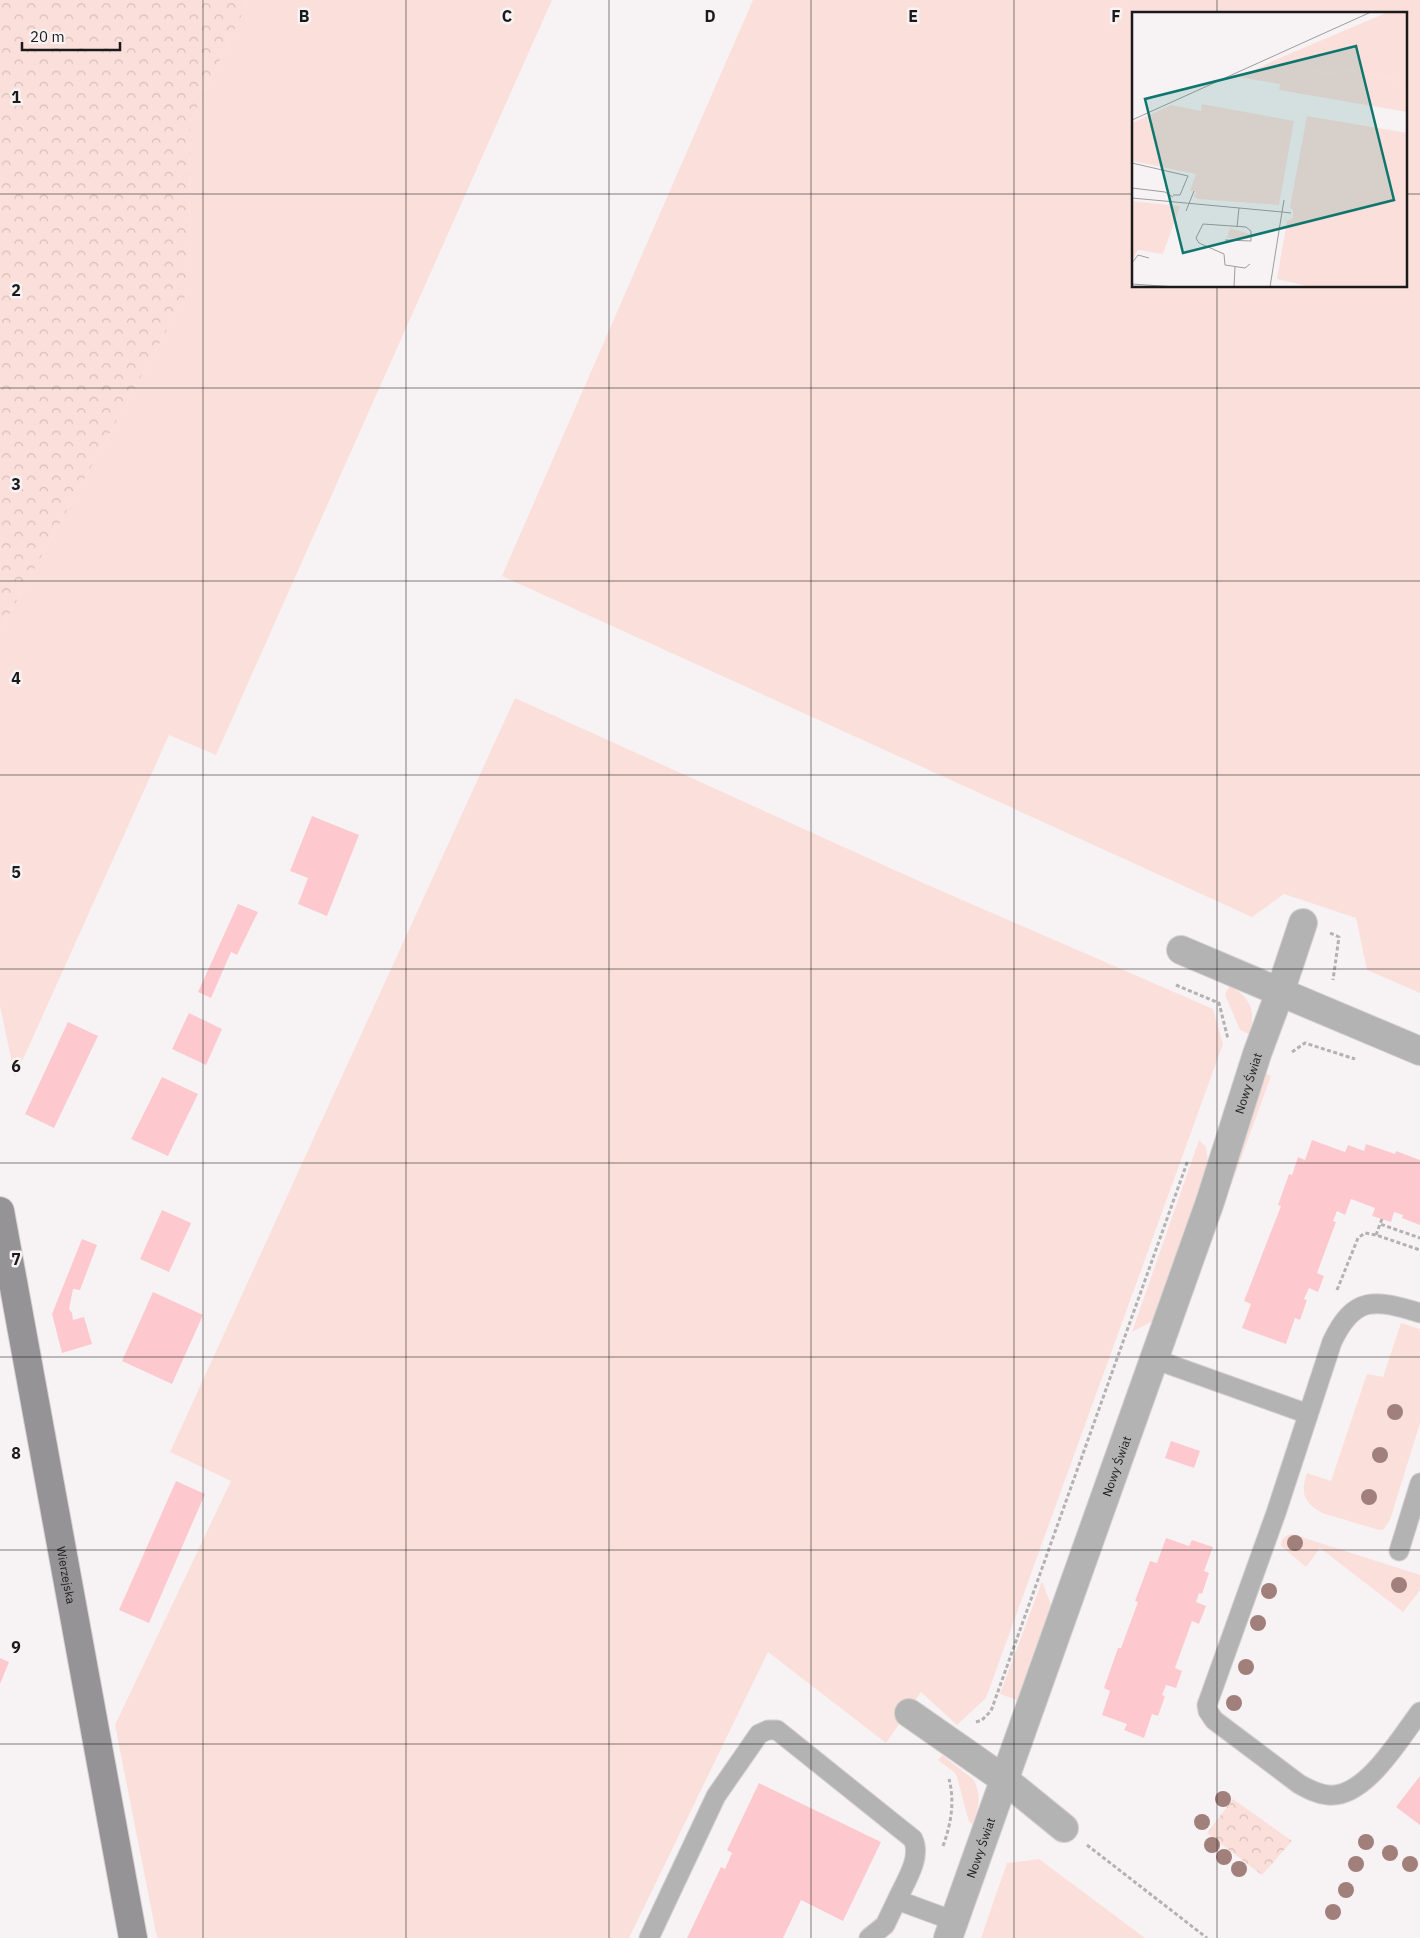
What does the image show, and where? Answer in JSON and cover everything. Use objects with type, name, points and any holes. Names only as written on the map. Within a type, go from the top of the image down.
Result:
[{"type":"street","name":"Nowy Świat","points":[[951,1930],[1210,1202],[1303,923]]},
{"type":"street","points":[[1182,950],[1420,1051]]},
{"type":"street","name":"Wierzejska","points":[[0,1211],[133,1938]]},
{"type":"street","points":[[909,1713],[1005,1780],[1064,1828]]},
{"type":"lane","points":[[1420,1313],[1393,1304],[1379,1302],[1365,1305],[1350,1312],[1340,1324],[1332,1342],[1260,1559],[1207,1705],[1208,1711],[1214,1720],[1299,1784],[1314,1792],[1329,1796],[1344,1794],[1369,1778],[1420,1712]]},
{"type":"lane","points":[[1154,1359],[1308,1414]]},
{"type":"lane","points":[[1399,1551],[1420,1483]]},
{"type":"lane","points":[[649,1938],[716,1796],[759,1734],[768,1730],[777,1730],[913,1839],[917,1848],[915,1857],[897,1900],[885,1925],[869,1938]]},
{"type":"lane","points":[[897,1900],[951,1930]]},
{"type":"path","points":[[1176,985],[1219,1003],[1230,1045]]},
{"type":"path","points":[[971,1725],[982,1720],[991,1711],[1189,1157]]},
{"type":"path","points":[[1376,1235],[1382,1219]]},
{"type":"path","points":[[1380,1224],[1420,1238]]},
{"type":"path","points":[[1064,1828],[1207,1938]]},
{"type":"green space","points":[[0,0],[249,0],[190,122],[189,290],[0,631]]},
{"type":"green space","points":[[249,0],[552,0],[216,755],[169,735],[15,1077],[0,1006],[0,631],[189,290],[190,122]]},
{"type":"green space","points":[[753,0],[1420,0],[1420,993],[1367,970],[1356,918],[1284,894],[1252,917],[502,576]]},
{"type":"green space","points":[[515,698],[921,882],[1213,1009],[1223,1044],[986,1698],[957,1725],[921,1692],[886,1743],[768,1652],[629,1938],[157,1938],[115,1725],[231,1481],[170,1452]]},
{"type":"green space","points":[[1229,986],[1242,995],[1250,1006],[1252,1019],[1249,1034],[1240,1030],[1225,995]]},
{"type":"green space","points":[[1265,1073],[1271,1076],[1231,1186],[1248,1127]]},
{"type":"green space","points":[[1199,1140],[1206,1147],[1208,1162],[1153,1321],[1132,1332]]},
{"type":"green space","points":[[1401,1323],[1420,1329],[1420,1423],[1390,1520],[1383,1530],[1379,1530],[1322,1513],[1307,1501],[1304,1486],[1307,1473],[1331,1481],[1367,1374],[1383,1377]]},
{"type":"green space","points":[[1292,1534],[1420,1575],[1420,1590],[1403,1612],[1320,1548],[1306,1567],[1281,1546],[1284,1538]]},
{"type":"green space","points":[[1042,1581],[1051,1605],[1017,1700],[1000,1694]]},
{"type":"green space","points":[[942,1755],[973,1779],[976,1785],[979,1802],[973,1825],[969,1822],[955,1773],[938,1760]]},
{"type":"green space","points":[[1233,1799],[1292,1841],[1262,1875],[1207,1833]]},
{"type":"green space","points":[[1039,1859],[1145,1938],[981,1938],[1007,1863]]},
{"type":"building","points":[[312,816],[359,835],[327,916],[298,904],[308,878],[290,871]]},
{"type":"building","points":[[238,904],[258,912],[237,955],[231,952],[211,998],[198,992]]},
{"type":"building","points":[[189,1013],[222,1029],[206,1065],[172,1049]]},
{"type":"building","points":[[68,1022],[98,1036],[54,1128],[25,1114]]},
{"type":"building","points":[[162,1077],[198,1094],[168,1156],[131,1139]]},
{"type":"building","points":[[1312,1140],[1345,1152],[1348,1145],[1364,1151],[1366,1144],[1395,1154],[1396,1151],[1420,1160],[1420,1225],[1402,1218],[1403,1215],[1394,1212],[1391,1222],[1372,1216],[1375,1208],[1351,1199],[1345,1215],[1337,1211],[1333,1221],[1336,1222],[1317,1273],[1324,1276],[1318,1292],[1309,1288],[1304,1299],[1307,1300],[1300,1320],[1295,1318],[1286,1344],[1242,1328],[1251,1304],[1244,1301],[1281,1206],[1278,1205],[1289,1174],[1292,1175],[1298,1157],[1305,1160]]},
{"type":"building","points":[[162,1210],[191,1223],[169,1272],[140,1259]]},
{"type":"building","points":[[82,1239],[97,1245],[80,1290],[73,1289],[69,1309],[73,1320],[84,1317],[92,1344],[62,1353],[52,1314]]},
{"type":"building","points":[[153,1292],[203,1315],[172,1384],[122,1361]]},
{"type":"building","points":[[1171,1441],[1200,1451],[1194,1468],[1165,1458]]},
{"type":"building","points":[[176,1481],[205,1494],[149,1623],[119,1610]]},
{"type":"building","points":[[1166,1538],[1189,1546],[1192,1540],[1213,1547],[1204,1571],[1209,1573],[1202,1594],[1199,1593],[1196,1602],[1206,1606],[1199,1624],[1192,1621],[1175,1668],[1182,1671],[1176,1688],[1166,1685],[1162,1695],[1165,1696],[1158,1716],[1152,1714],[1144,1738],[1124,1730],[1127,1724],[1102,1715],[1110,1691],[1104,1688],[1118,1648],[1121,1648],[1138,1602],[1135,1601],[1150,1561],[1157,1563]]},
{"type":"building","points":[[0,1658],[9,1662],[0,1684]]},
{"type":"building","points":[[1420,1776],[1420,1825],[1396,1807]]},
{"type":"building","points":[[759,1783],[881,1842],[843,1921],[801,1900],[783,1938],[687,1938],[721,1867],[725,1869],[732,1853],[727,1850]]}]
